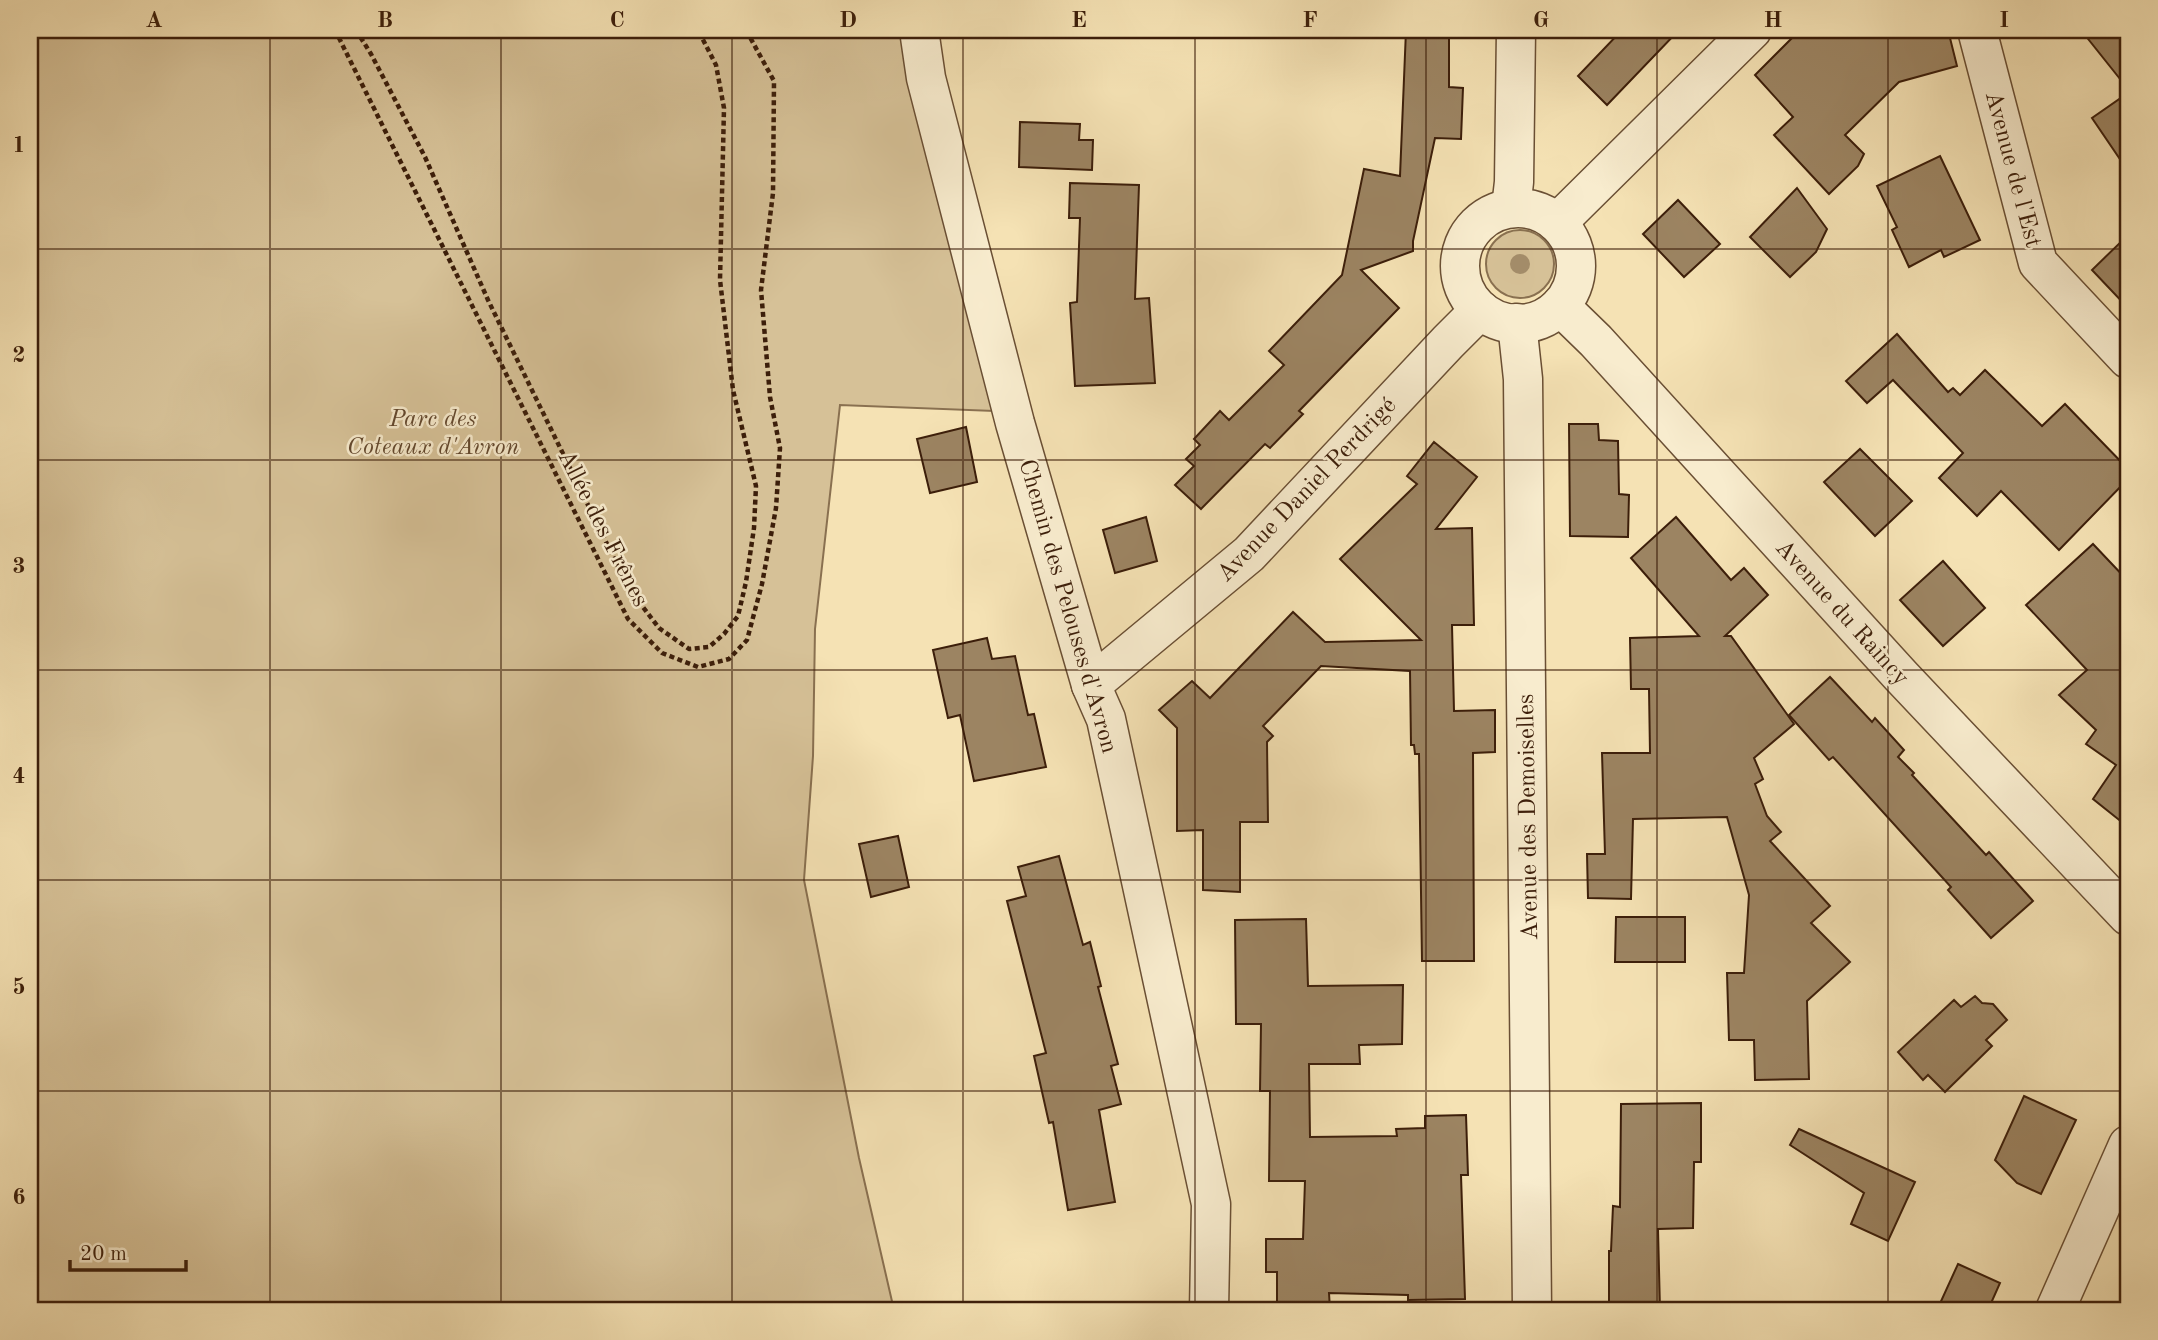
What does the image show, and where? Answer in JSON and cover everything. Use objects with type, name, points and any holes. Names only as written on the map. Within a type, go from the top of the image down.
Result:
[{"type":"street","name":"Chemin des Pelouses d'Avron","points":[[919,30],[926,78],[1009,396],[1091,685],[1105,719],[1211,1204],[1209,1310]]},
{"type":"street","points":[[1511,208],[1514,183],[1516,30]]},
{"type":"street","points":[[1558,223],[1752,30]]},
{"type":"street","name":"Avenue de l'Est","points":[[1977,30],[2038,263],[2128,359]]},
{"type":"street","points":[[1511,208],[1528,208],[1544,213],[1558,223],[1569,237],[1575,254],[1575,273],[1570,290],[1560,306],[1540,319],[1517,323],[1497,320],[1480,310],[1468,295],[1461,278],[1460,258],[1466,240],[1477,225],[1493,214],[1511,208]]},
{"type":"street","name":"Avenue du Raincy","points":[[1560,306],[1596,341],[1901,676],[2128,916]]},
{"type":"street","name":"Avenue Daniel Perdrigé","points":[[1091,685],[1249,554],[1480,310]]},
{"type":"street","name":"Avenue des Demoiselles","points":[[1517,323],[1522,379],[1532,1310]]},
{"type":"street","points":[[2055,1310],[2128,1145]]},
{"type":"path","name":"Allée des Frênes","points":[[335,30],[628,619],[662,653],[698,667],[729,659],[747,640],[762,584],[776,508],[780,448],[770,397],[761,289],[773,193],[775,81],[746,30]]},
{"type":"path","name":"Allée des Frênes","points":[[356,30],[425,157],[488,300],[629,589],[659,628],[689,649],[709,647],[738,616],[754,528],[756,486],[733,390],[720,280],[724,108],[716,65],[698,30]]},
{"type":"green space","name":"Parc des Coteaux d'Avron","points":[[30,30],[911,30],[994,411],[840,405],[815,629],[813,756],[804,880],[859,1158],[894,1310],[30,1310]]},
{"type":"green space","points":[[1520,230],[1533,233],[1544,240],[1551,251],[1554,264],[1551,277],[1544,288],[1533,295],[1520,298],[1507,295],[1496,288],[1489,277],[1486,264],[1489,251],[1496,240],[1507,233]]},
{"type":"building","points":[[1406,30],[1449,30],[1449,87],[1463,88],[1461,139],[1435,138],[1413,251],[1361,270],[1399,308],[1299,411],[1303,414],[1270,448],[1265,444],[1201,509],[1175,485],[1194,466],[1186,459],[1200,445],[1194,439],[1220,411],[1229,420],[1284,365],[1269,351],[1342,275],[1364,169],[1400,176]]},
{"type":"building","points":[[1622,30],[1679,30],[1607,105],[1578,76]]},
{"type":"building","points":[[1800,30],[1895,30],[1903,37],[1938,30],[1940,37],[1949,34],[1957,66],[1899,82],[1845,135],[1864,154],[1858,166],[1829,194],[1774,135],[1793,117],[1755,75]]},
{"type":"building","points":[[2081,30],[2128,30],[2128,89]]},
{"type":"building","points":[[2128,93],[2128,171],[2092,118]]},
{"type":"building","points":[[1020,122],[1080,124],[1079,140],[1093,140],[1092,170],[1019,167]]},
{"type":"building","points":[[1940,156],[1980,240],[1944,257],[1941,250],[1909,267],[1892,230],[1897,227],[1877,186]]},
{"type":"building","points":[[1070,183],[1139,185],[1135,299],[1149,298],[1155,383],[1075,386],[1070,303],[1077,302],[1080,218],[1069,218]]},
{"type":"building","points":[[1797,188],[1827,229],[1816,252],[1790,277],[1750,237]]},
{"type":"building","points":[[1678,200],[1720,244],[1684,277],[1643,234]]},
{"type":"building","points":[[2128,235],[2128,308],[2092,270]]},
{"type":"building","points":[[1897,334],[1948,392],[1953,388],[1960,395],[1985,370],[2042,426],[2065,404],[2128,469],[2128,479],[2059,550],[2001,491],[1977,516],[1939,478],[1963,453],[1893,380],[1867,403],[1846,381]]},
{"type":"building","points":[[1569,424],[1598,424],[1599,440],[1618,441],[1619,494],[1629,495],[1628,537],[1570,536]]},
{"type":"building","points":[[966,427],[977,482],[930,493],[917,439]]},
{"type":"building","points":[[1434,442],[1477,477],[1436,529],[1472,528],[1474,625],[1452,625],[1454,711],[1495,710],[1495,752],[1473,753],[1474,961],[1422,961],[1419,754],[1415,754],[1414,745],[1411,745],[1410,671],[1321,666],[1263,726],[1273,736],[1267,742],[1268,822],[1240,822],[1240,892],[1203,890],[1203,830],[1177,831],[1177,728],[1159,710],[1192,681],[1210,698],[1293,612],[1325,642],[1421,640],[1340,559],[1417,484],[1407,476]]},
{"type":"building","points":[[1860,449],[1912,501],[1875,536],[1824,482]]},
{"type":"building","points":[[1146,517],[1157,561],[1115,573],[1103,530]]},
{"type":"building","points":[[1676,517],[1731,580],[1744,568],[1768,595],[1725,636],[1731,636],[1794,724],[1754,758],[1763,779],[1755,784],[1767,816],[1781,832],[1770,841],[1830,906],[1811,923],[1850,962],[1807,1001],[1809,1079],[1755,1080],[1754,1040],[1729,1040],[1727,973],[1744,973],[1749,895],[1727,817],[1633,819],[1631,899],[1588,898],[1587,854],[1605,854],[1602,753],[1650,753],[1649,689],[1631,689],[1630,638],[1699,636],[1631,558]]},
{"type":"building","points":[[2093,544],[2128,581],[2128,827],[2093,799],[2116,765],[2086,744],[2096,730],[2059,695],[2087,670],[2026,605]]},
{"type":"building","points":[[1943,561],[1985,608],[1943,646],[1900,600]]},
{"type":"building","points":[[987,638],[992,659],[1015,656],[1028,715],[1034,714],[1046,767],[974,781],[960,715],[948,718],[933,650]]},
{"type":"building","points":[[1830,677],[1872,722],[1875,718],[1904,750],[1898,757],[1914,773],[1912,775],[1986,855],[1989,852],[2033,901],[1991,938],[1948,890],[1951,887],[1833,757],[1829,760],[1789,715]]},
{"type":"building","points":[[898,836],[909,887],[871,897],[859,844]]},
{"type":"building","points":[[1059,856],[1083,945],[1090,942],[1101,986],[1098,987],[1118,1064],[1111,1066],[1121,1104],[1099,1110],[1115,1202],[1068,1210],[1053,1122],[1049,1123],[1034,1056],[1046,1053],[1007,901],[1026,896],[1018,867]]},
{"type":"building","points":[[1616,917],[1685,917],[1685,962],[1615,962]]},
{"type":"building","points":[[1306,919],[1308,986],[1403,985],[1402,1044],[1359,1045],[1360,1064],[1309,1064],[1310,1137],[1397,1136],[1396,1129],[1425,1128],[1425,1116],[1466,1115],[1468,1175],[1461,1175],[1465,1299],[1408,1300],[1408,1295],[1329,1293],[1330,1310],[1277,1310],[1277,1272],[1266,1272],[1266,1239],[1303,1239],[1305,1181],[1269,1181],[1270,1091],[1260,1091],[1261,1024],[1236,1024],[1235,920]]},
{"type":"building","points":[[1975,996],[1982,1003],[1993,1004],[2007,1020],[1986,1040],[1992,1046],[1945,1092],[1928,1075],[1923,1080],[1898,1052],[1954,1000],[1961,1007]]},
{"type":"building","points":[[2024,1096],[2076,1120],[2041,1194],[2017,1183],[1995,1160]]},
{"type":"building","points":[[1701,1103],[1701,1162],[1694,1162],[1693,1228],[1658,1229],[1660,1310],[1609,1310],[1609,1251],[1613,1206],[1620,1207],[1621,1104]]},
{"type":"building","points":[[1799,1129],[1915,1182],[1888,1241],[1851,1224],[1864,1193],[1790,1145]]},
{"type":"building","points":[[1958,1264],[2000,1283],[1988,1310],[1937,1310]]}]
